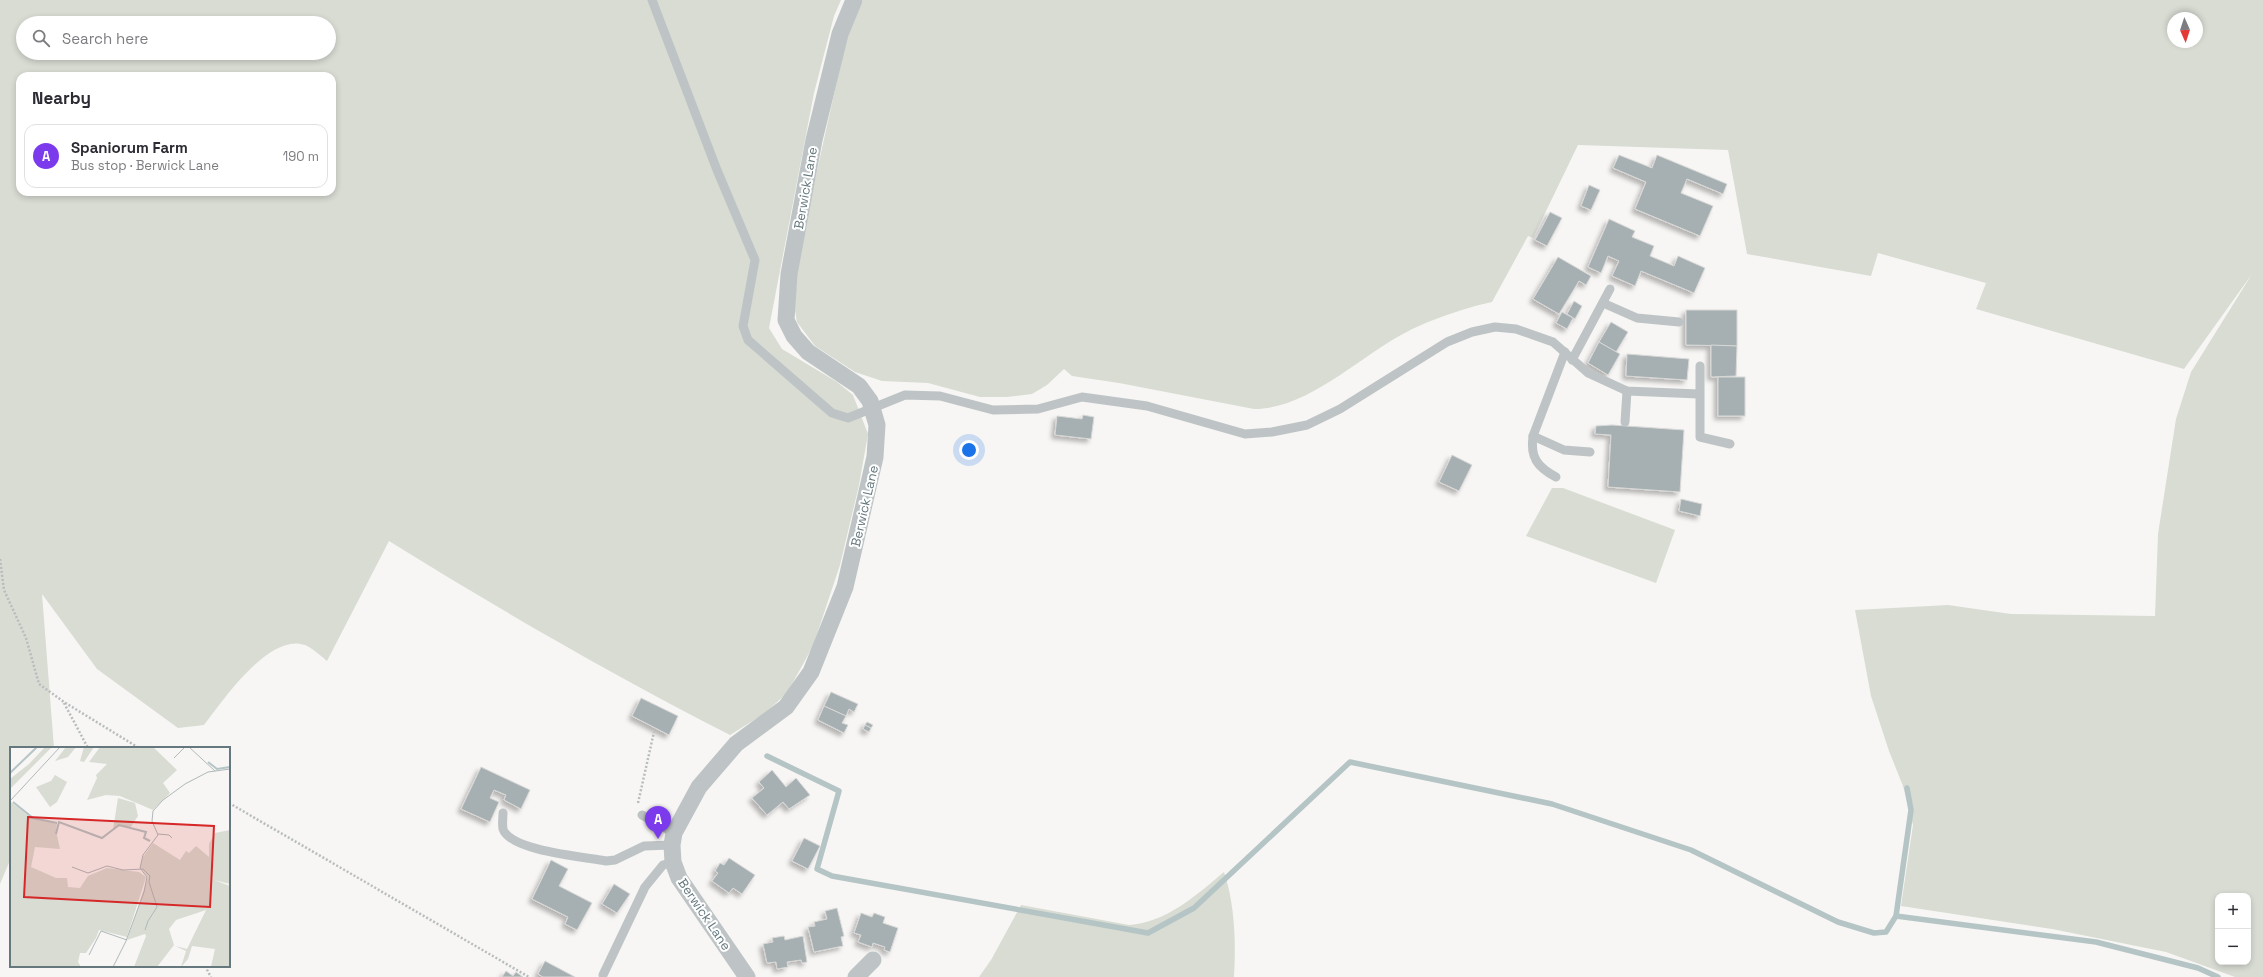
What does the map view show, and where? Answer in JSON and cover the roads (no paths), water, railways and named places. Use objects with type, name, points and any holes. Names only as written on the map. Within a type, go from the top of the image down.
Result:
[{"type":"street","name":"Berwick Lane","points":[[747,977],[679,878],[673,862],[673,839],[699,787],[736,744],[786,707],[811,672],[845,587],[875,457],[877,425],[870,401],[859,386],[808,352],[794,336],[786,320],[789,274],[814,140],[840,34],[854,0]]},
{"type":"street","points":[[856,977],[873,960]]},
{"type":"lane","points":[[652,0],[717,170],[754,260],[743,326],[748,340],[832,412],[848,418],[872,409],[889,399],[905,395],[940,396],[993,410],[1038,409],[1082,397],[1147,406],[1245,434],[1272,432],[1307,425],[1340,409],[1446,342],[1472,332],[1495,327],[1516,329],[1553,342],[1588,373],[1627,391],[1699,394]]},
{"type":"lane","points":[[1572,360],[1610,289]]},
{"type":"lane","points":[[1603,303],[1636,318],[1679,322]]},
{"type":"lane","points":[[1556,476],[1537,465],[1531,447],[1533,436],[1565,352]]},
{"type":"lane","points":[[1700,366],[1700,437],[1730,444]]},
{"type":"lane","points":[[1625,422],[1627,391]]},
{"type":"lane","points":[[1533,436],[1564,450],[1590,452]]},
{"type":"lane","points":[[503,813],[503,829],[509,837],[521,845],[606,861],[615,860],[644,846],[673,839]]},
{"type":"lane","points":[[642,815],[673,839]]},
{"type":"lane","points":[[603,975],[645,887],[663,865],[673,862]]},
{"type":"waterway","points":[[767,756],[839,791],[817,869],[832,876],[1148,933],[1194,908],[1350,762],[1552,804],[1691,850],[1838,922],[1874,933],[1886,932],[1896,916],[1911,810],[1907,788]]},
{"type":"waterway","points":[[1896,916],[2096,942],[2198,968],[2218,977]]},
{"type":"place","name":"Spaniorum Farm","points":[[658,839]]}]
